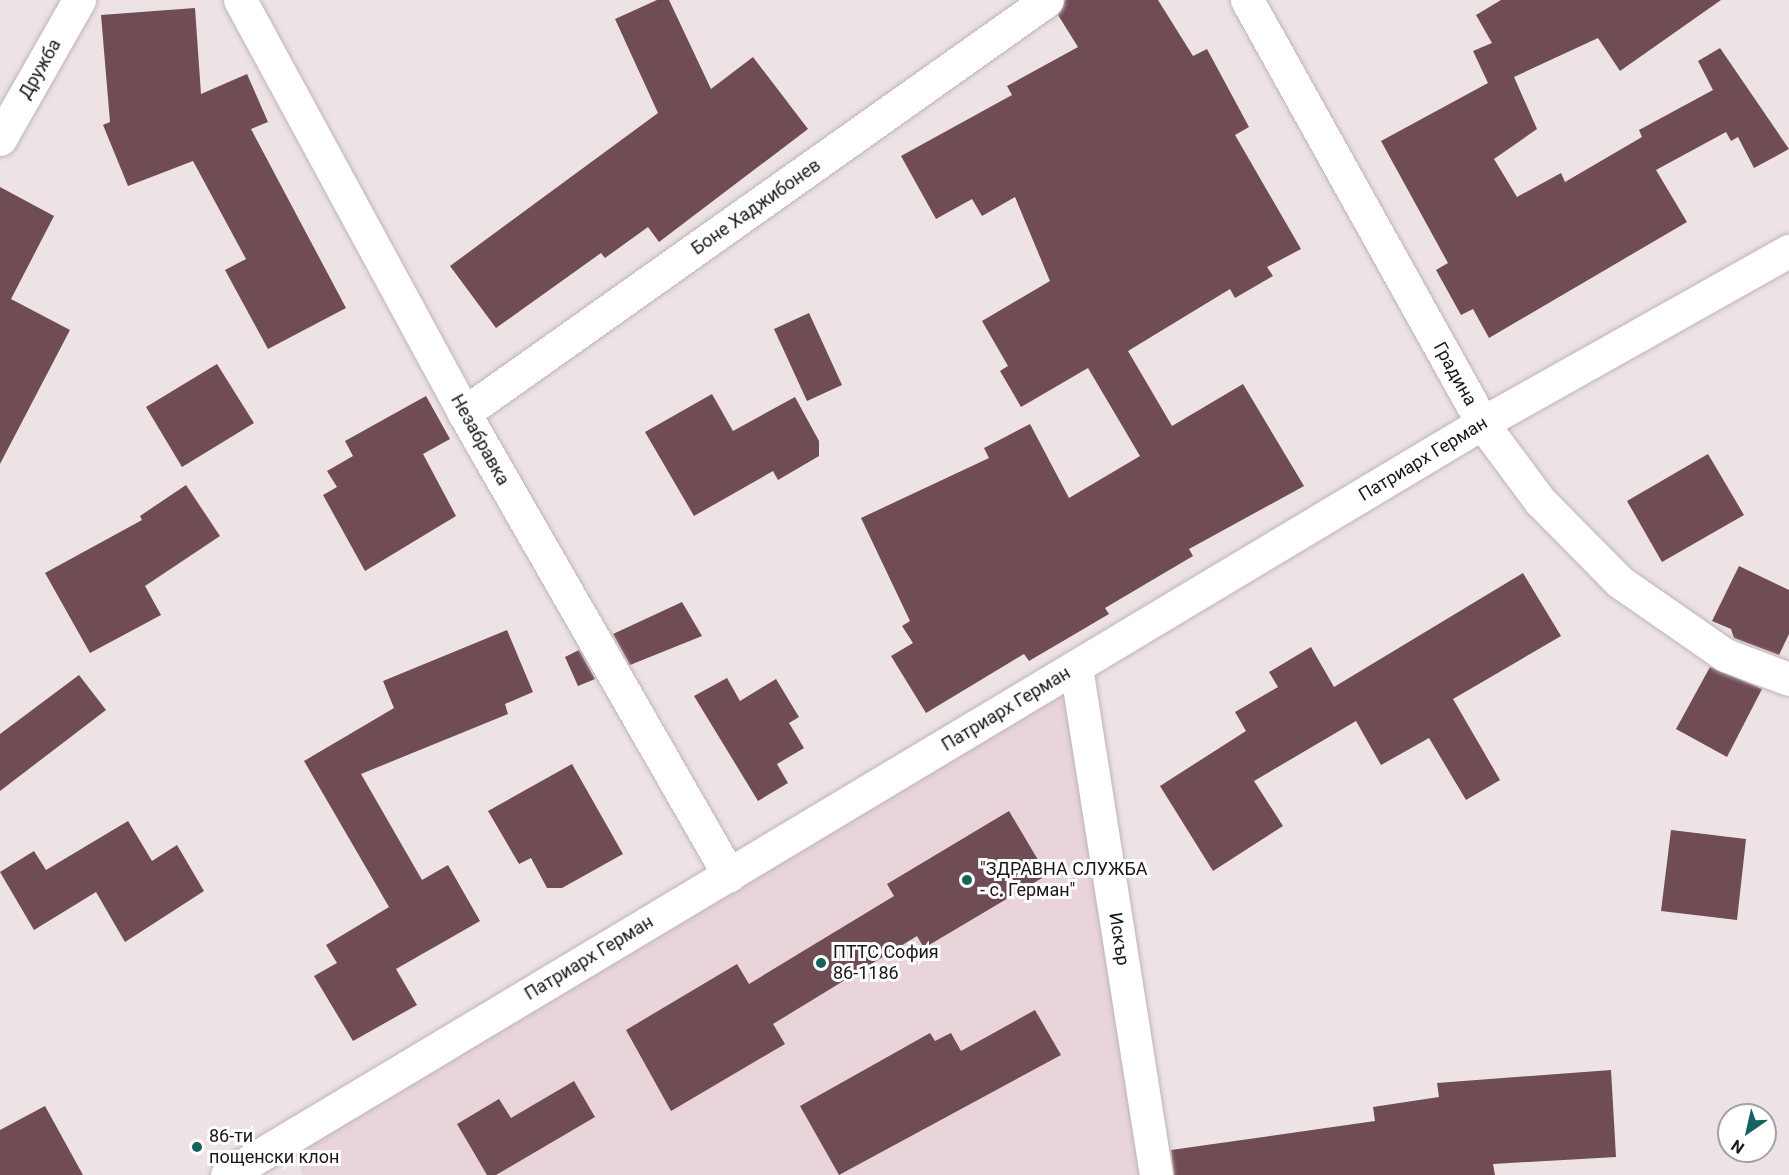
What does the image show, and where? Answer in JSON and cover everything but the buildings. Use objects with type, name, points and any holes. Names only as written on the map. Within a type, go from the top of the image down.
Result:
[{"type":"street","name":"Дружба","points":[[0,139],[79,0]]},
{"type":"street","name":"Незабравка","points":[[240,0],[464,413],[729,875]]},
{"type":"street","name":"Боне Хаджибонев","points":[[464,413],[1047,0]]},
{"type":"street","name":"Градина","points":[[1247,0],[1482,423],[1540,501],[1620,582],[1725,655],[1789,679]]},
{"type":"street","name":"Патриарх Герман","points":[[228,1175],[1482,423],[1789,251]]},
{"type":"street","name":"Искър","points":[[1076,667],[1156,1175]]},
{"type":"shaded area","points":[[1076,667],[1156,1175],[303,1175],[288,1138]]},
{"type":"place","name":"\"ЗДРАВНА СЛУЖБА - с. Герман\"","points":[[967,880]]},
{"type":"place","name":"ПТТС София 86-1186","points":[[821,963]]},
{"type":"place","name":"86-ти пощенски клон","points":[[197,1147]]}]
